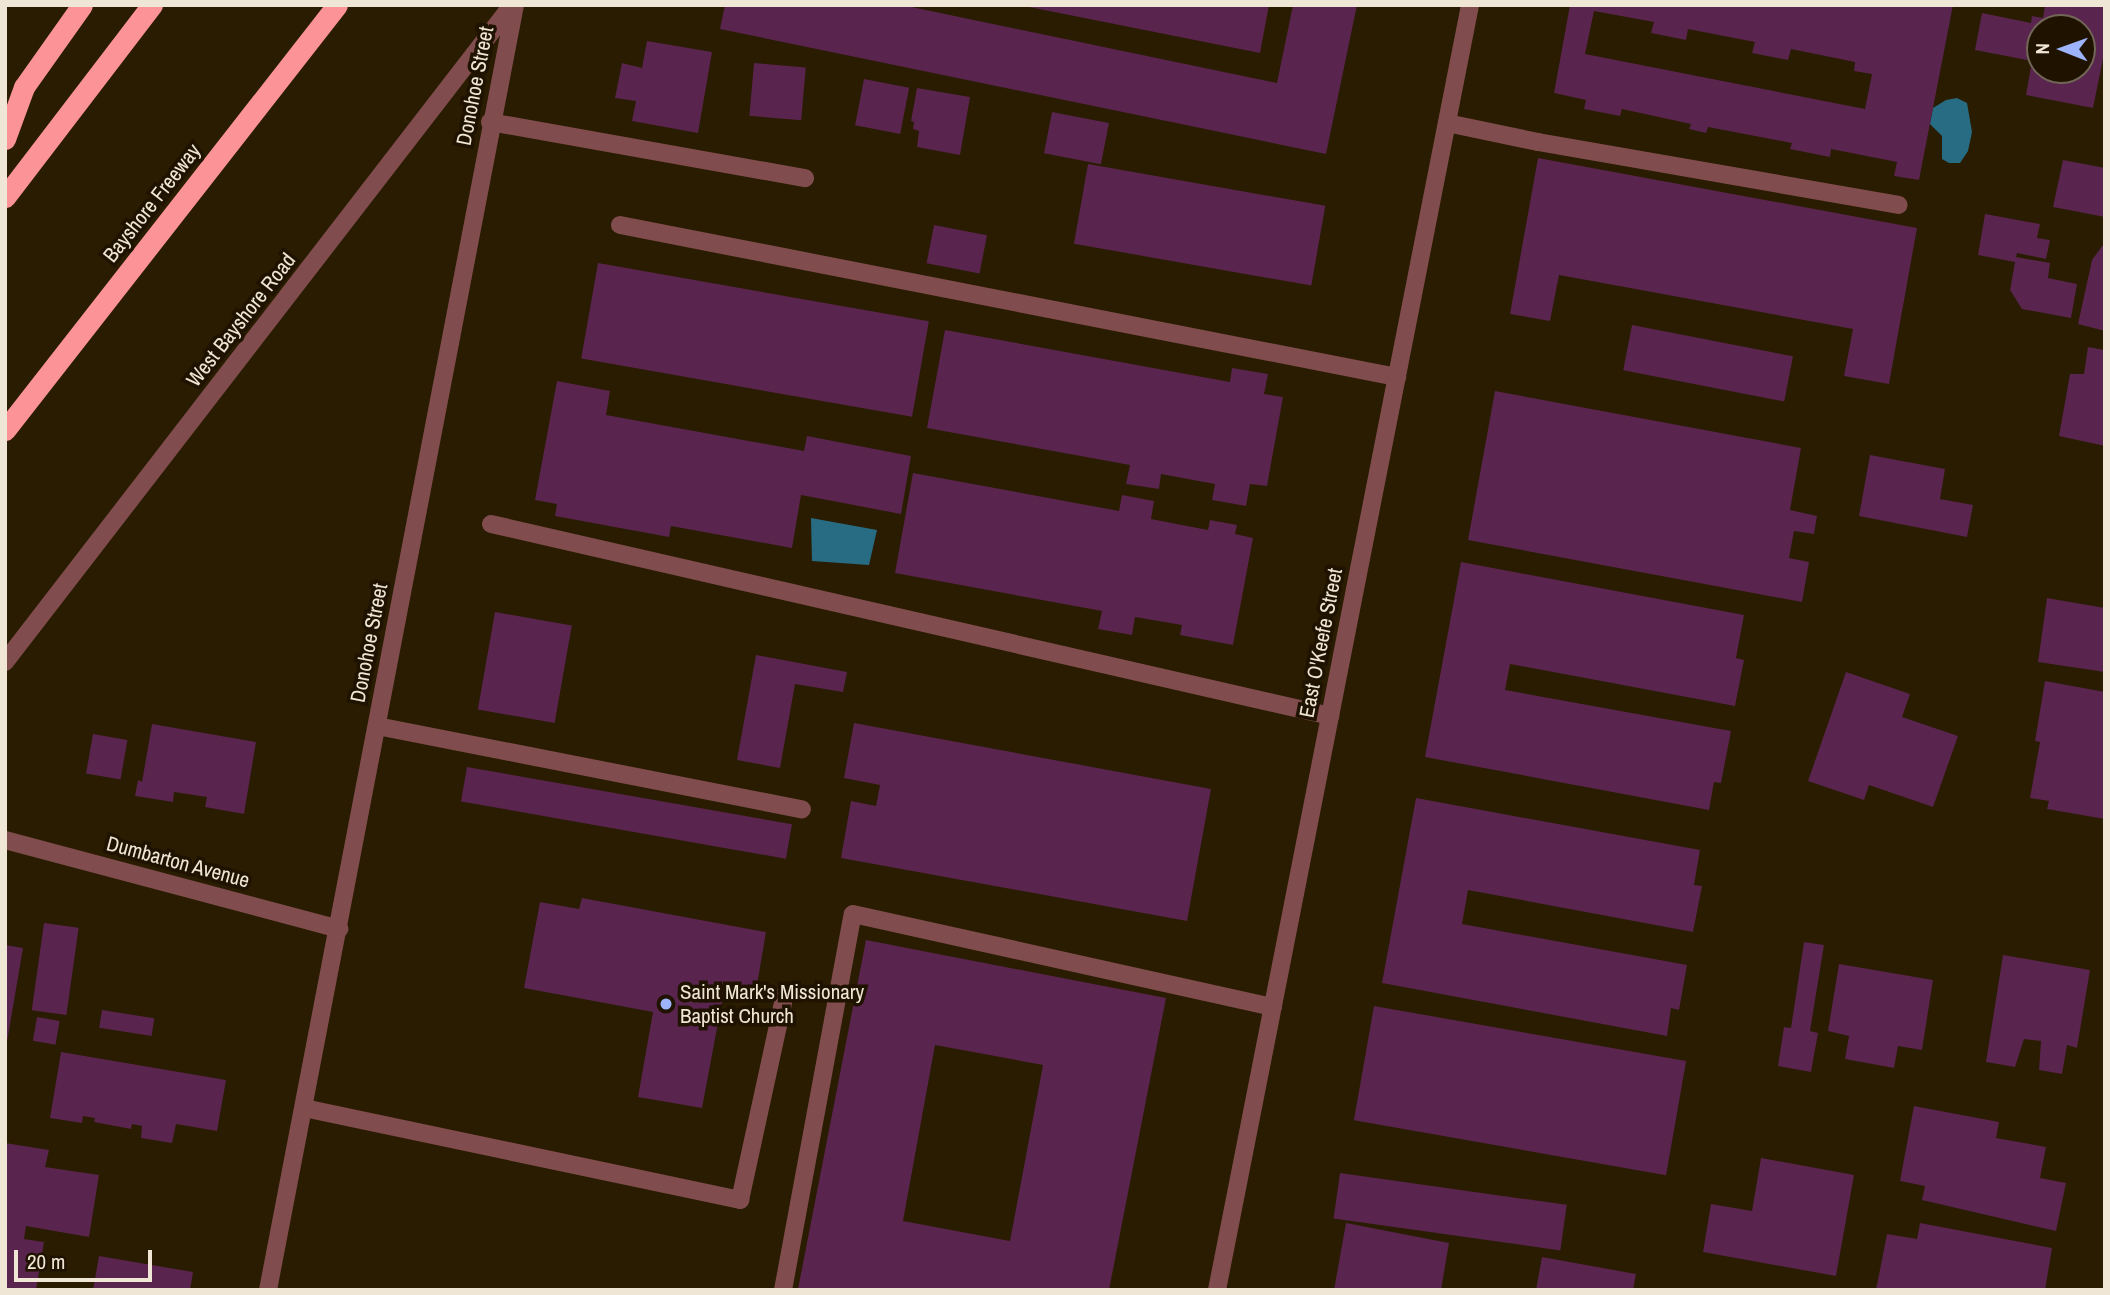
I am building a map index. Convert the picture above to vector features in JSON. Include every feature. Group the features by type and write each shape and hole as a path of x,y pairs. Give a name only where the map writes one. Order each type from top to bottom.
{"highway":[{"path":"5,139 24,87 82,5"},
{"path":"5,197 152,5"},
{"name":"Bayshore Freeway","path":"5,430 337,5"}],"street":[{"name":"Donohoe Street","path":"268,1290 339,929 513,5"},
{"name":"West Bayshore Road","path":"5,662 513,5"},
{"name":"East O'Keefe Street","path":"1217,1290 1470,5"},
{"path":"490,122 805,178"},
{"path":"1447,123 1538,142 1899,205"},
{"path":"620,225 1397,377"},
{"path":"491,524 1330,716"},
{"path":"377,726 802,809"},
{"name":"Dumbarton Avenue","path":"5,840 339,929"},
{"path":"783,1290 853,914 1273,1007"},
{"path":"304,1108 740,1200 785,994"}],"water":[{"path":"1957,98 1967,103 1972,132 1968,151 1960,163 1949,163 1942,159 1942,136 1930,124 1933,108 1946,100"},
{"path":"811,518 877,530 869,565 812,561"}],"building":[{"path":"725,5 902,5 1277,83 1293,5 1357,5 1326,154 720,29"},
{"path":"1019,5 1269,5 1260,53"},
{"path":"1570,5 1953,5 1919,180 1894,176 1897,162 1831,149 1830,157 1790,149 1792,143 1708,127 1706,133 1689,129 1691,124 1622,109 1620,116 1584,109 1586,100 1554,93","holes":["1594,11 1654,22 1651,33 1686,40 1688,29 1755,42 1752,53 1788,60 1791,49 1855,62 1854,71 1872,74 1865,109 1585,54"]},
{"path":"2045,5 2105,5 2105,49 2093,108 2026,95 2028,84 2096,84 2096,14 2044,14"},
{"path":"1982,13 2026,22 2026,60 1975,50"},
{"path":"647,41 712,52 698,133 632,121 636,101 615,98 622,63 642,68"},
{"path":"754,63 806,68 801,120 749,116"},
{"path":"864,79 909,88 900,134 855,125"},
{"path":"917,88 970,97 960,155 917,147 919,131 913,129 914,122 911,121"},
{"path":"1052,112 1109,123 1101,164 1044,153"},
{"path":"1538,158 1917,228 1889,384 1844,376 1853,329 1559,275 1550,321 1510,314"},
{"path":"2063,160 2105,168 2105,217 2053,207"},
{"path":"1088,164 1325,206 1311,286 1074,244"},
{"path":"1985,214 2040,224 2037,238 2050,240 2046,259 2017,253 2016,257 2050,263 2048,278 2077,284 2071,318 2022,309 2010,290 2015,262 1978,255"},
{"path":"934,225 987,235 980,274 927,263"},
{"path":"2105,242 2105,331 2078,324 2092,260"},
{"path":"598,263 929,321 912,417 581,359"},
{"path":"1632,325 1793,356 1784,401 1623,370"},
{"path":"945,330 1230,382 1232,368 1268,374 1264,394 1283,397 1267,486 1250,484 1246,506 1212,500 1215,484 1161,474 1159,489 1126,484 1130,465 927,428"},
{"path":"2088,347 2105,350 2105,446 2059,436 2070,374 2084,374"},
{"path":"557,381 610,391 606,415 804,451 807,436 911,456 901,514 801,495 792,548 671,526 669,537 555,516 557,504 535,500"},
{"path":"1495,391 1801,448 1790,510 1817,516 1814,534 1794,531 1789,558 1809,562 1802,602 1468,540"},
{"path":"1870,455 1945,469 1940,499 1973,505 1967,537 1859,516"},
{"path":"913,473 1119,511 1122,495 1154,501 1151,519 1208,530 1210,520 1237,525 1235,534 1253,538 1233,645 1180,635 1182,625 1135,617 1132,635 1098,629 1102,611 895,573"},
{"path":"1461,562 1744,615 1736,658 1744,660 1735,706 1510,664 1505,690 1731,731 1721,783 1714,782 1709,810 1425,757"},
{"path":"2047,598 2105,608 2105,672 2038,662"},
{"path":"495,612 572,626 555,723 478,709"},
{"path":"756,655 847,672 843,692 795,684 780,768 737,760"},
{"path":"1846,672 1910,694 1902,717 1958,736 1933,807 1869,785 1864,800 1808,781"},
{"path":"2045,681 2105,692 2105,819 2047,809 2049,801 2030,798 2040,742 2035,741"},
{"path":"854,723 1211,789 1187,921 841,858 851,801 876,806 880,785 844,778"},
{"path":"152,724 256,742 244,814 205,807 207,797 174,792 173,802 135,796 138,780 142,782"},
{"path":"93,734 127,740 121,779 86,773"},
{"path":"467,767 792,824 786,859 461,801"},
{"path":"1416,798 1700,850 1694,885 1702,886 1693,932 1468,890 1462,924 1687,965 1679,1010 1671,1008 1667,1036 1382,983"},
{"name":"Saint Mark's Missionary Baptist Church","path":"582,898 766,932 755,997 724,991 702,1108 638,1097 653,1012 524,988 540,902 579,909"},
{"path":"44,923 79,928 66,1015 32,1010"},
{"path":"866,940 1166,998 1109,1290 798,1289","holes":["935,1045 1043,1065 1010,1241 903,1221"]},
{"path":"1804,942 1824,945 1810,1031 1818,1033 1811,1072 1778,1066 1784,1027 1791,1028"},
{"path":"5,945 23,948 7,1042 5,1042"},
{"path":"2003,955 2090,970 2077,1048 2067,1045 2062,1074 2039,1070 2041,1041 2024,1039 2015,1067 1986,1062"},
{"path":"1839,964 1933,980 1922,1050 1898,1046 1894,1068 1845,1059 1849,1036 1828,1031"},
{"path":"1374,1006 1686,1061 1666,1175 1354,1120"},
{"path":"102,1010 154,1018 152,1036 99,1028"},
{"path":"37,1017 60,1021 55,1045 33,1041"},
{"path":"61,1052 226,1080 217,1131 176,1124 172,1143 141,1138 142,1126 132,1124 131,1129 94,1122 95,1118 83,1116 82,1123 50,1118"},
{"path":"1914,1106 1999,1122 1996,1138 2046,1147 2040,1178 2066,1183 2056,1231 1922,1200 1925,1186 1900,1181"},
{"path":"5,1143 49,1150 45,1167 99,1175 89,1237 26,1226 24,1239 44,1242 36,1290 5,1290"},
{"path":"1761,1158 1854,1175 1836,1276 1703,1252 1711,1204 1752,1211"},
{"path":"1340,1173 1567,1205 1560,1250 1334,1219"},
{"path":"1346,1223 1449,1243 1441,1290 1334,1290"},
{"path":"1920,1223 2052,1248 2045,1290 1876,1290 1887,1234 1917,1239"},
{"path":"99,1256 193,1272 190,1290 93,1290"},
{"path":"1542,1257 1636,1274 1633,1290 1536,1290"}],"place":[{"name":"Saint Mark's Missionary Baptist Church","path":"666,1004"}]}
